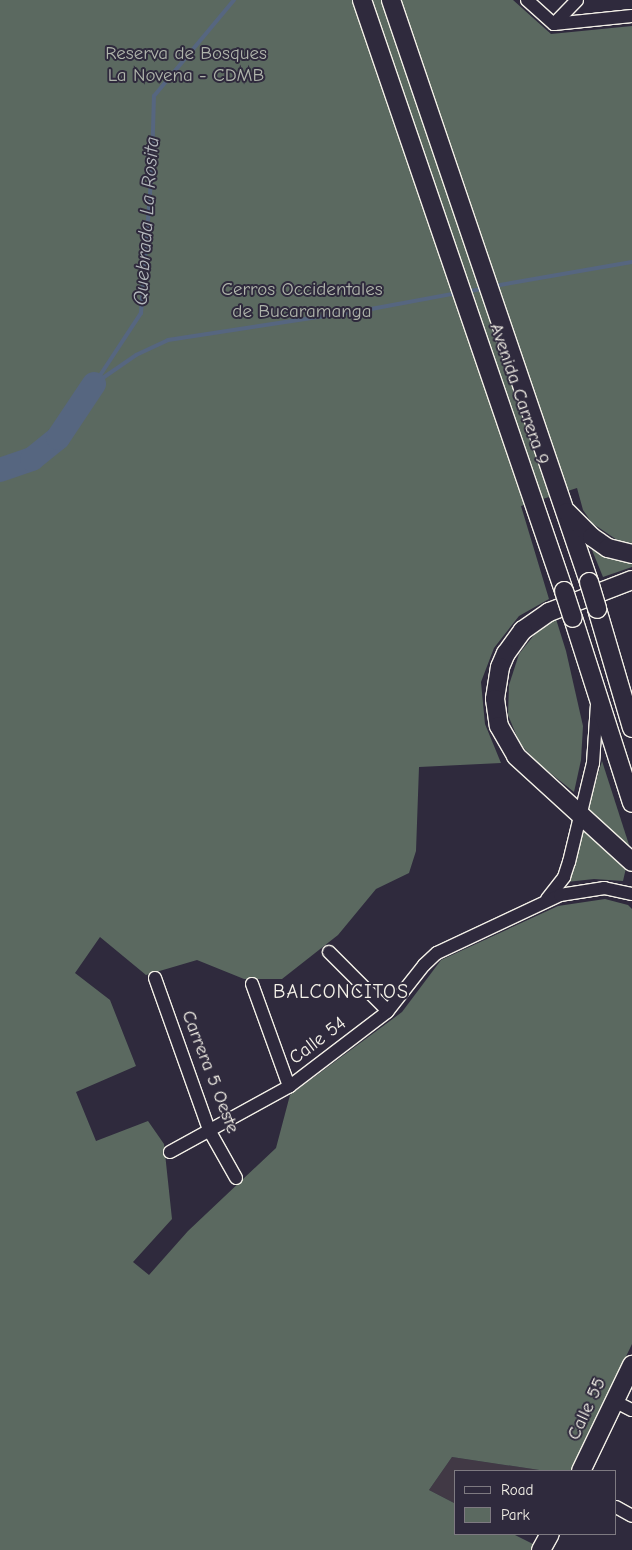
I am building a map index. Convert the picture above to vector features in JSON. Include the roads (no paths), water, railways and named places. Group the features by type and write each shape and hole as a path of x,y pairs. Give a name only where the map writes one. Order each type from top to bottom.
{"main road":[{"name":"Avenida Carrera 9","path":"362,0 564,591 632,803"},
{"name":"Avenida Carrera 9","path":"391,0 589,582 629,705 632,728"},
{"path":"561,503 595,539 608,548 632,554"},
{"path":"632,580 549,612 523,630 506,653 497,681 495,699 499,726 508,746 526,766 632,862"},
{"name":"Calle 55","path":"581,1470 632,1365"},
{"path":"541,1550 549,1535"}],"street":[{"path":"527,0 554,24 632,16"},
{"path":"554,24 577,0"},
{"path":"546,901 567,870 593,763 598,697"},
{"name":"Calle 54","path":"170,1152 289,1086 388,1011 424,965 437,953 546,901 590,888 618,890 632,894"},
{"path":"329,952 388,1011"},
{"name":"Carrera 5 Oeste","path":"155,978 209,1130 236,1178"},
{"path":"252,984 289,1086"},
{"path":"614,1400 632,1410"},
{"path":"617,1508 632,1516"}],"waterway":[{"name":"Quebrada La Rosita","path":"95,383 141,313 152,166 154,96 234,0"},
{"path":"494,286 632,262"},
{"path":"467,292 484,288"},
{"path":"94,384 136,355 168,340 371,309 457,293"},
{"name":"Quebrada La Rosita","path":"0,470 32,459 58,438 94,384"}],"district":[{"name":"BALCONCITOS","path":"341,991"}],"park label":[{"name":"Reserva de Bosques La Novena - CDMB","path":"186,65"},
{"name":"Cerros Occidentales de Bucaramanga","path":"302,301"}]}
